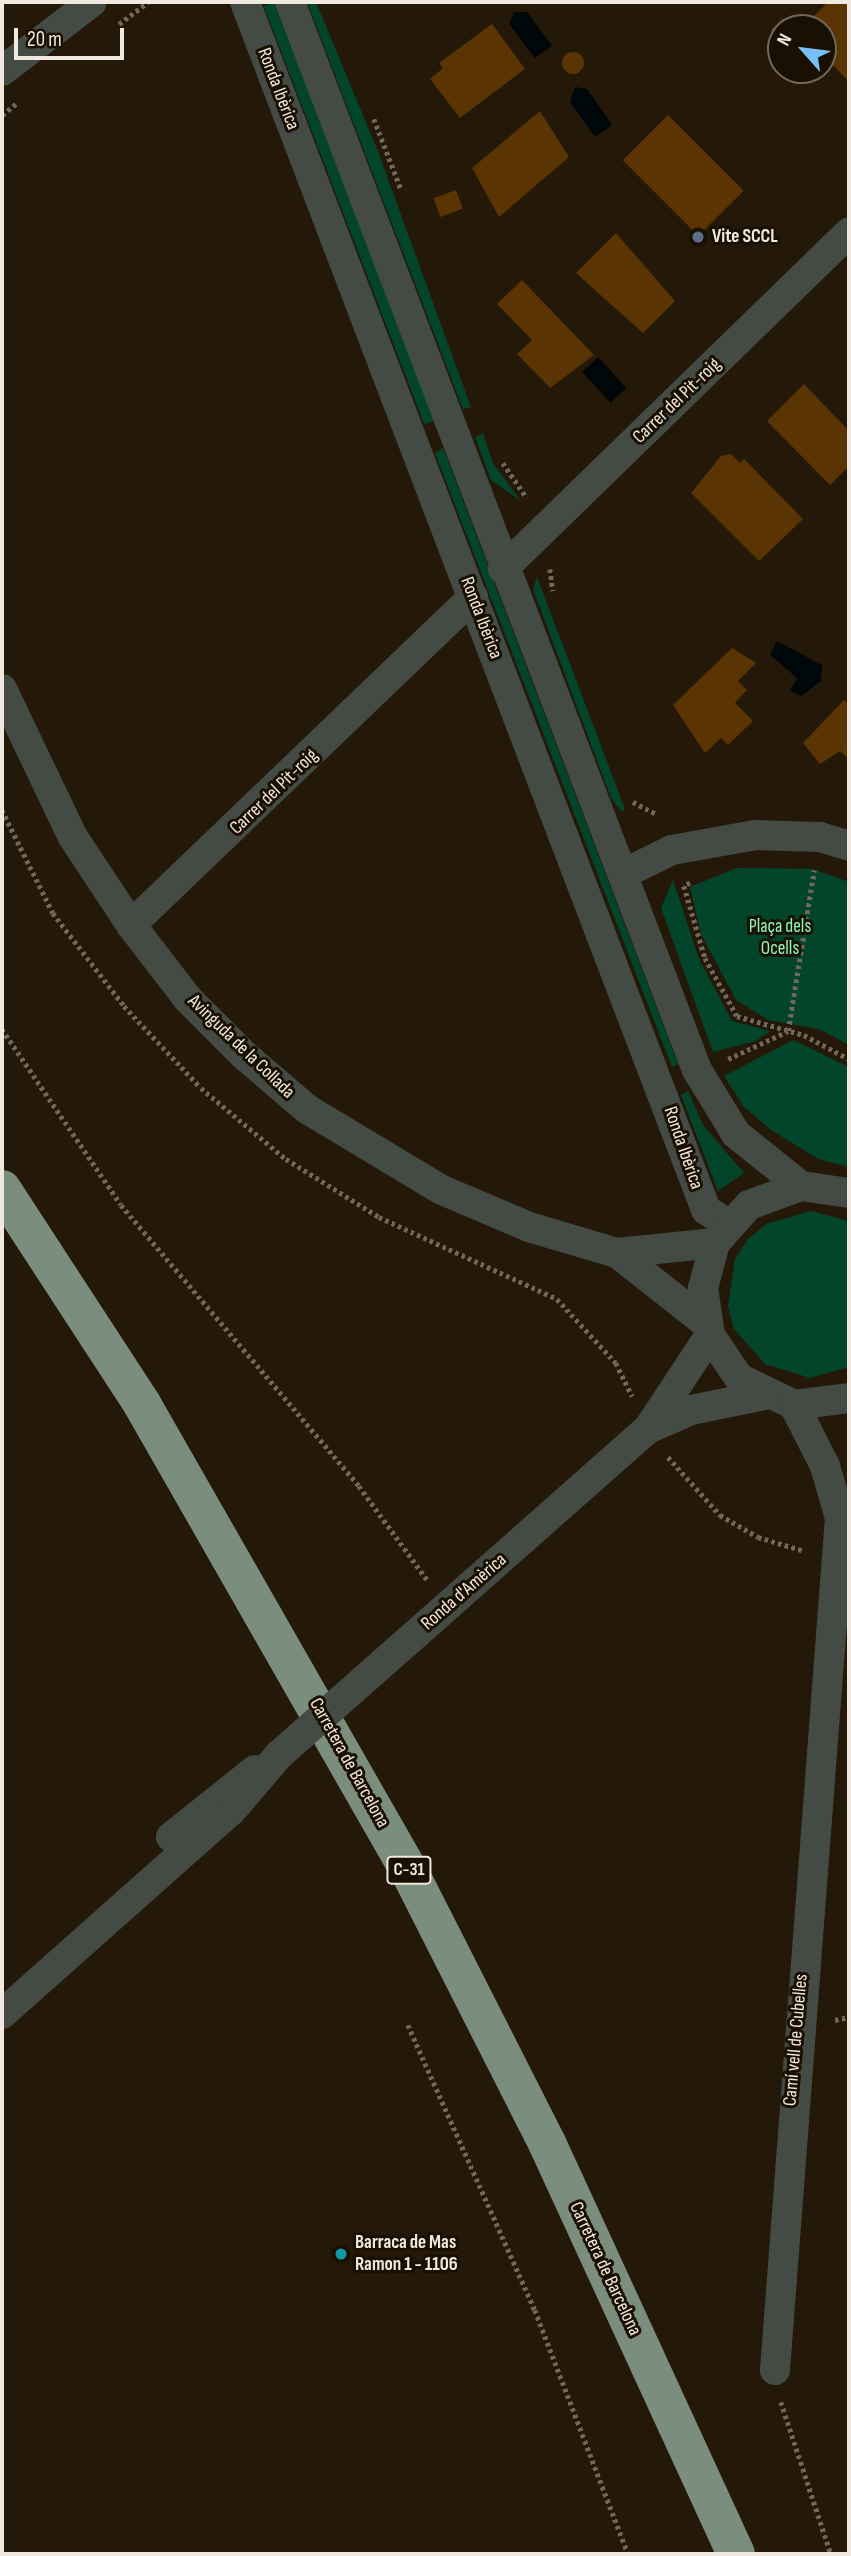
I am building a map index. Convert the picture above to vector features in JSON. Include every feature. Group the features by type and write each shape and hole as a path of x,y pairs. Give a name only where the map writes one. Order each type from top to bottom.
{"highway":[{"name":"Carretera de Barcelona","path":"2,1189 142,1404 410,1871 547,2143 736,2554"}],"street":[{"path":"2,71 92,2"},
{"name":"Ronda Ibèrica","path":"245,2 705,1210 722,1234"},
{"name":"Ronda Ibèrica","path":"290,2 455,427 503,569 697,1070 736,1134 801,1186"},
{"name":"Carrer del Pit-roig","path":"503,569 849,232"},
{"name":"Carrer del Pit-roig","path":"131,925 473,597"},
{"name":"Avinguda de la Collada","path":"2,689 73,837 131,925 188,999 307,1110 442,1190 529,1227 617,1253 708,1329"},
{"path":"623,874 671,850 755,835 820,836 849,846"},
{"path":"849,1193 801,1186 774,1192 722,1234 703,1288 708,1329 739,1378 765,1395 794,1405 849,1398"},
{"name":"Avinguda de la Collada","path":"617,1253 722,1234"},
{"name":"Ronda d'Amèrica","path":"2,2014 231,1811 279,1755 648,1429 708,1329"},
{"name":"Ronda d'Amèrica","path":"648,1429 691,1410 765,1395"},
{"name":"Camí vell de Cubelles","path":"775,2370 796,2026 845,1509 794,1405"},
{"name":"Ronda d'Amèrica","path":"2,1989 230,1784 279,1755"}],"path":[{"path":"697,1070 765,1046 788,1031 820,836"},
{"path":"684,886 705,958 737,1016 788,1031 849,1059"},
{"path":"2,1029 121,1205 359,1486 447,1608"},
{"path":"630,1391 648,1429 686,1484 720,1515 758,1538 838,1561"},
{"path":"408,2025 536,2310 628,2554"},
{"path":"775,2370 789,2441 831,2554"}],"green space":[{"path":"274,2 435,420 424,424 264,6"},
{"path":"307,2 316,2 377,149 471,407 463,409"},
{"path":"483,433 493,463 521,501 491,480 475,437"},
{"path":"443,448 678,1064 672,1067 435,453"},
{"path":"537,577 625,809 622,812 611,798 533,589"},
{"name":"Plaça dels Ocells","path":"737,868 813,869 849,882 849,1045 819,1029 768,1020 736,1000 701,934 690,887"},
{"path":"673,880 699,959 732,1021 770,1031 756,1041 713,1052 661,908"},
{"path":"793,1040 849,1067 849,1167 818,1159 771,1130 744,1107 724,1076"},
{"path":"688,1091 703,1125 744,1173 718,1191 681,1095"},
{"path":"811,1211 849,1221 849,1367 810,1378 765,1364 734,1329 728,1306 735,1259 748,1239 766,1224"}],"shaded area":[{"path":"514,12 527,12 552,46 535,58 509,24"},
{"path":"575,87 587,89 612,125 595,137 570,102"},
{"path":"598,357 627,388 611,403 582,372"},
{"path":"777,641 822,665 821,681 801,696 790,691 797,678 770,655"}],"building":[{"path":"828,2 849,2 849,82 837,70 837,14 816,14"},
{"path":"492,24 525,69 460,118 430,79 443,68 439,63"},
{"path":"573,52 581,55 584,63 581,71 573,74 565,71 562,63 565,55"},
{"path":"540,111 569,157 499,217 472,168"},
{"path":"668,115 744,191 698,236 623,160"},
{"path":"456,190 463,209 440,217 433,198"},
{"path":"616,233 675,301 643,333 576,273"},
{"path":"522,280 594,355 550,388 517,354 532,340 497,304"},
{"path":"804,384 849,431 849,466 830,485 767,421"},
{"path":"731,454 740,463 744,459 803,519 759,561 691,493 721,456"},
{"path":"732,648 756,663 738,681 747,690 735,703 753,721 728,745 721,738 705,753 673,705"},
{"path":"844,700 849,705 849,759 840,751 820,764 803,743"}],"place":[{"name":"Vite SCCL","path":"698,237"},
{"name":"Barraca de Mas Ramon 1 - 1106","path":"341,2254"}]}
